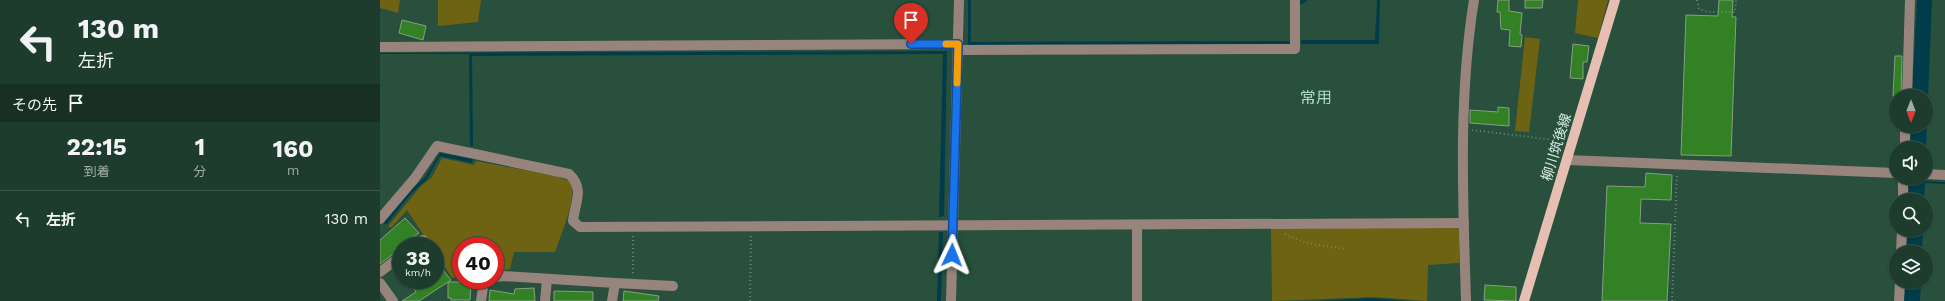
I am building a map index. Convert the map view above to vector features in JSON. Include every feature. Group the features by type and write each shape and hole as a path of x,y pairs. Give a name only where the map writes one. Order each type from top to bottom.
{"main road":[{"name":"柳川筑後線","path":"1524,301 1615,0"}],"street":[{"path":"951,301 959,0"},
{"path":"380,47 958,47 1295,49 1295,0"},
{"path":"1466,301 1462,129 1470,24 1474,0"},
{"path":"1907,89 1910,0"},
{"path":"380,219 415,178 437,146 569,174 577,181 579,191 574,208 574,221 580,227 1464,223"},
{"path":"1567,160 1889,173"},
{"path":"1933,174 1945,175"},
{"path":"1137,225 1137,301"},
{"path":"380,272 392,263"},
{"path":"504,277 673,286"},
{"path":"545,301 547,279"},
{"path":"380,283 388,299"},
{"path":"612,301 615,283"},
{"path":"481,301 483,289"},
{"path":"1899,301 1900,289"}],"path":[{"path":"1697,0 1700,9 1708,12 1735,12 1736,0"},
{"path":"1462,129 1572,142"},
{"path":"1672,301 1677,165"},
{"path":"1268,224 1291,238 1306,243 1345,249"},
{"path":"633,226 634,284"},
{"path":"750,301 752,226"}],"shaded area":[{"path":"380,0 400,0 398,13 380,8"},
{"path":"438,0 481,0 478,22 438,26"},
{"path":"1578,0 1608,0 1598,38 1575,33"},
{"path":"1525,37 1540,39 1529,132 1515,131"},
{"path":"442,158 474,165 476,161 556,176 572,182 572,200 570,209 555,252 514,252 510,269 504,270 504,237 452,237 452,278 444,266 444,237 425,237 407,210 391,228 388,226 420,187 432,177"},
{"path":"1452,226 1459,229 1459,263 1428,265 1427,301 1376,297 1272,301 1271,227"}],"water":[{"path":"968,0 971,0 971,42 1292,41 1292,44 968,45"},
{"path":"1377,0 1380,0 1379,44 1301,44 1301,40 1375,40"},
{"path":"1917,0 1932,0 1928,89 1912,89"},
{"path":"947,51 944,216 939,217 943,54 472,56 473,146 470,146 469,54 380,54 380,53"},
{"path":"1911,133 1927,133 1926,141 1910,141"},
{"path":"440,153 473,159 472,163 440,156 427,179 410,195 386,225 384,223 411,190 425,177"},
{"path":"1933,181 1945,182 1945,184 1933,183"},
{"path":"1909,185 1925,185 1924,193 1908,193"},
{"path":"939,232 943,232 941,301 937,301"},
{"path":"1907,237 1923,237 1922,245 1906,245"},
{"path":"1905,289 1921,289 1920,301 1904,301"},
{"path":"1370,298 1410,301 1314,301"}],"building":[{"path":"1498,0 1509,0 1509,11 1522,13 1520,34 1522,35 1521,47 1509,46 1510,30 1501,29 1500,12 1497,12"},
{"path":"1525,0 1543,0 1542,8 1525,8"},
{"path":"1719,0 1733,0 1732,17 1736,17 1731,156 1681,155 1686,15 1718,16"},
{"path":"402,20 426,26 423,40 399,33"},
{"path":"1573,44 1589,46 1587,62 1583,62 1583,79 1570,78"},
{"path":"1895,56 1902,56 1901,89 1893,89"},
{"path":"1498,107 1509,108 1509,126 1470,123 1470,110 1498,112"},
{"path":"1646,173 1672,175 1671,200 1641,199 1640,223 1671,224 1667,301 1602,301 1607,186 1645,187"},
{"path":"405,218 419,233 413,237 392,237 392,255 380,264 380,240"},
{"path":"444,271 451,280 444,285"},
{"path":"448,282 452,282 452,289 471,289 470,300 451,300 451,298 448,298"},
{"path":"1485,285 1516,287 1516,301 1484,300"},
{"path":"534,288 535,301 489,301 490,290 514,294 515,289"},
{"path":"414,289 437,289 419,301 402,301 416,292"},
{"path":"554,291 593,292 593,301 554,301"},
{"path":"624,291 659,296 658,301 623,301"}],"waterway":[{"path":"1300,3 1305,0"}],"slow traffic":[{"path":"946,44 958,44 957,83"}],"district":[{"name":"常用","path":"1316,97"}],"route":[{"path":"911,44 958,44 952,255"}]}
